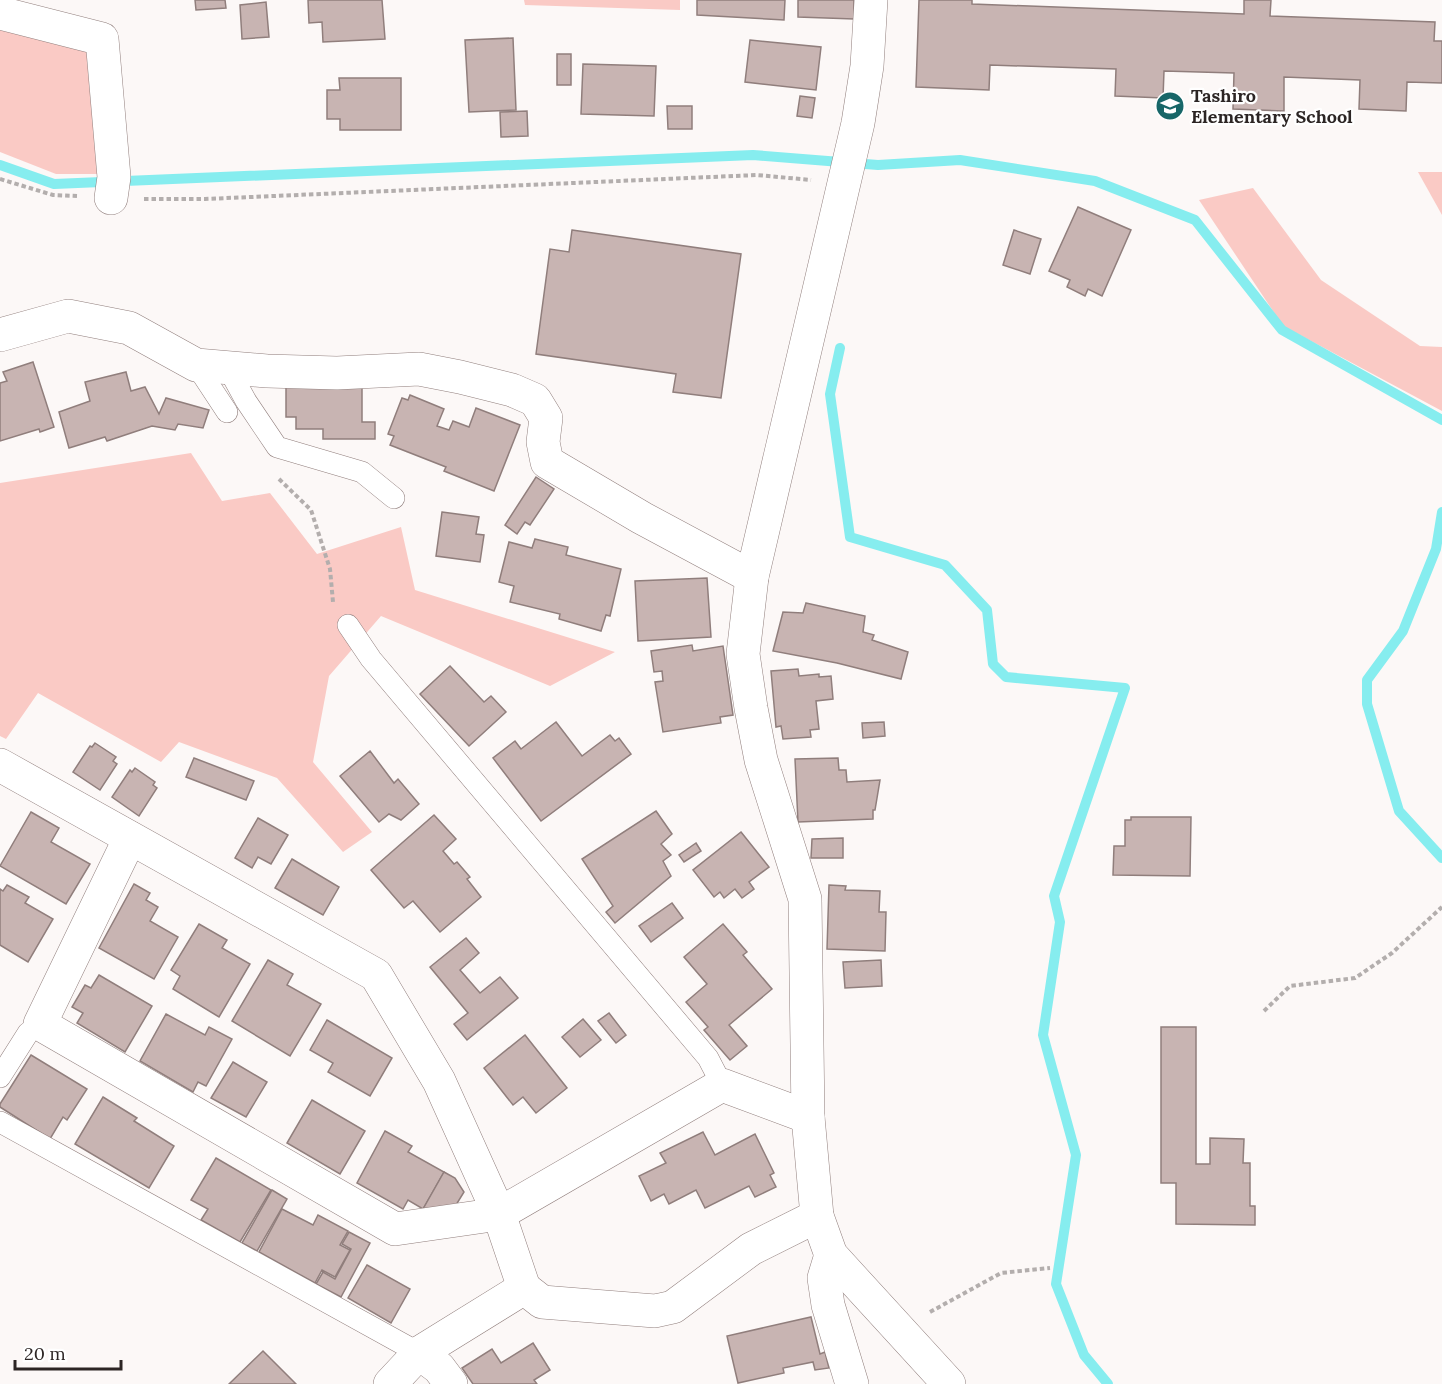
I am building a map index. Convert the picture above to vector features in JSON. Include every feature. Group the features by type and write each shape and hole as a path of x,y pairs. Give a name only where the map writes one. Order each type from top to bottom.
{"street":[{"path":"871,0 867,66 853,149 752,577 743,654 761,760 805,899 808,1117 817,1216 831,1255 949,1384"},
{"path":"0,13 102,39 112,188"},
{"path":"0,335 68,316 129,328 196,365 337,373 419,369 512,390 535,400 546,418 543,442 547,462 642,518 752,577"},
{"path":"0,765 376,975 439,1081 499,1214 524,1288 543,1302 655,1311 673,1307 751,1249 817,1216"},
{"path":"130,838 40,1024 395,1229 499,1214 722,1085 808,1117"},
{"path":"831,1255 824,1278 828,1305 852,1384"},
{"path":"390,1384 419,1353 524,1288"},
{"path":"419,1353 439,1368 451,1384"}],"lane":[{"path":"196,365 227,412"},
{"path":"234,368 234,379 246,401 278,447 362,472 394,498"},
{"path":"348,625 371,659 708,1058 722,1085"},
{"path":"0,1077 27,1033 40,1024"},
{"path":"0,1122 419,1353"}],"path":[{"path":"0,179 53,195 112,188 205,199 757,175 845,184"},
{"path":"275,473 311,510 330,569 333,603 348,625"},
{"path":"1264,1011 1290,986 1355,978 1392,953 1442,907"},
{"path":"898,1330 1001,1272 1050,1268"}],"shaded area":[{"path":"524,0 680,0 680,10 525,5"},
{"path":"0,23 87,44 101,174 56,174 0,152"},
{"path":"1418,172 1442,172 1442,215"},
{"path":"1253,188 1321,280 1420,346 1442,347 1442,411 1283,326 1199,200"},
{"path":"191,453 222,501 270,493 317,554 401,527 415,590 615,652 550,686 381,616 329,676 313,762 372,832 343,852 277,778 179,742 161,762 38,693 6,739 0,736 0,483"}],"building":[{"path":"195,0 225,0 226,8 196,10"},
{"path":"308,0 382,0 385,39 323,42 322,22 309,23"},
{"path":"697,0 785,0 784,20 697,15"},
{"path":"798,0 854,0 854,19 798,17"},
{"path":"919,0 972,0 972,4 1244,14 1244,0 1271,0 1270,16 1435,22 1434,41 1442,41 1442,83 1407,82 1406,111 1359,109 1360,80 1284,77 1284,111 1233,109 1234,73 1164,71 1163,98 1115,96 1116,69 990,65 989,90 916,87"},
{"path":"266,2 269,37 242,39 240,5"},
{"path":"513,38 516,110 469,112 465,40"},
{"path":"750,40 821,47 816,90 745,82"},
{"path":"557,54 571,54 571,85 557,85"},
{"path":"583,64 656,66 654,116 581,114"},
{"path":"339,78 401,78 401,130 340,130 340,119 327,119 327,90 340,90"},
{"path":"800,96 815,98 812,118 797,116"},
{"path":"667,106 692,106 692,129 668,129"},
{"path":"527,111 528,136 501,137 500,112"},
{"path":"1078,207 1131,230 1102,296 1088,289 1085,296 1067,287 1070,280 1049,271"},
{"path":"572,230 741,254 721,398 673,392 676,374 536,354 550,249 569,252"},
{"path":"1014,230 1041,239 1030,274 1003,265"},
{"path":"33,362 54,427 40,432 39,429 0,441 0,383 7,381 3,372"},
{"path":"126,372 131,391 145,387 159,414 166,398 209,410 203,428 178,424 175,430 152,426 107,441 105,437 69,448 59,412 90,401 85,382"},
{"path":"286,387 362,387 362,422 375,422 375,439 323,439 323,429 296,429 296,417 286,417"},
{"path":"410,395 444,409 437,426 449,430 453,421 469,427 476,408 520,425 494,491 444,471 446,467 390,445 394,436 388,434 402,398 408,400"},
{"path":"536,477 554,489 530,525 525,522 517,534 505,525"},
{"path":"442,512 479,517 476,534 484,535 480,562 436,556"},
{"path":"535,539 568,547 566,555 621,569 610,616 606,615 601,631 559,619 560,614 510,602 514,586 499,582 509,542 532,548"},
{"path":"707,578 711,637 638,641 635,581"},
{"path":"806,603 865,616 863,632 874,635 872,640 908,652 901,679 837,663 773,651 783,612 803,613"},
{"path":"692,645 693,651 723,646 733,715 720,717 721,723 663,732 655,682 663,681 662,671 654,672 651,651"},
{"path":"450,666 484,702 491,696 506,712 469,746 420,694"},
{"path":"798,669 799,676 819,674 819,677 831,676 833,699 816,701 819,729 810,730 811,737 783,739 781,726 776,727 771,671"},
{"path":"556,722 582,756 610,735 615,741 619,738 631,754 541,821 493,758 515,741 521,749"},
{"path":"884,722 885,736 863,738 862,723"},
{"path":"95,743 116,757 113,761 117,764 100,790 73,772 90,746 92,747"},
{"path":"370,751 394,783 398,779 419,804 401,820 389,814 379,822 340,776"},
{"path":"194,758 254,781 246,800 186,777"},
{"path":"838,758 839,770 846,770 847,782 880,780 873,819 798,822 795,759"},
{"path":"135,768 155,782 153,785 157,788 139,816 112,797 130,770 132,772"},
{"path":"656,811 672,834 661,844 671,855 663,861 671,876 615,923 606,912 613,906 582,859"},
{"path":"31,812 59,828 51,842 90,864 66,904 0,866"},
{"path":"434,815 456,839 443,851 470,877 467,879 481,897 440,932 413,901 404,908 371,870"},
{"path":"1131,817 1191,817 1190,876 1113,875 1114,846 1125,846 1125,820 1131,820"},
{"path":"258,818 288,835 271,864 258,857 252,868 235,858"},
{"path":"741,832 769,867 749,882 754,889 742,898 735,889 724,898 720,892 714,897 693,870"},
{"path":"843,838 843,858 811,858 812,839"},
{"path":"696,843 701,851 684,862 679,855"},
{"path":"292,859 339,887 323,915 275,888"},
{"path":"134,884 150,893 146,900 158,907 150,921 178,937 154,979 99,948"},
{"path":"7,885 29,897 25,903 53,919 28,962 0,945 0,889 3,891"},
{"path":"829,885 846,886 845,890 880,891 879,912 886,912 885,951 827,949"},
{"path":"672,903 683,918 651,942 639,926"},
{"path":"199,924 227,940 222,948 250,964 219,1017 173,989 180,976 171,970"},
{"path":"723,924 747,952 743,955 772,989 729,1025 747,1046 730,1060 704,1030 708,1027 686,1002 707,984 684,957"},
{"path":"466,938 479,953 460,970 480,993 500,977 518,998 467,1040 454,1024 468,1013 430,967"},
{"path":"268,960 293,974 287,985 321,1004 290,1056 232,1021"},
{"path":"881,960 882,986 845,988 843,962"},
{"path":"99,975 152,1006 125,1052 77,1023 83,1013 72,1007 85,985 91,988"},
{"path":"609,1013 626,1035 616,1043 598,1021"},
{"path":"166,1014 205,1035 209,1027 232,1039 206,1086 198,1082 193,1092 140,1061"},
{"path":"583,1019 601,1040 580,1057 562,1037"},
{"path":"327,1020 392,1058 370,1096 328,1072 333,1063 310,1050"},
{"path":"1161,1027 1196,1027 1196,1164 1210,1164 1210,1138 1244,1139 1243,1163 1250,1163 1250,1206 1255,1206 1255,1225 1176,1224 1176,1183 1161,1183"},
{"path":"525,1035 567,1088 536,1113 523,1097 513,1105 484,1068"},
{"path":"31,1055 87,1089 67,1120 63,1117 50,1139 0,1107"},
{"path":"233,1062 267,1082 246,1117 211,1098"},
{"path":"103,1097 137,1118 134,1121 174,1146 149,1188 75,1144"},
{"path":"312,1100 365,1131 340,1174 287,1143"},
{"path":"385,1131 412,1146 408,1152 444,1172 423,1209 408,1200 403,1209 357,1183"},
{"path":"703,1132 715,1155 755,1134 774,1173 770,1175 776,1187 755,1197 749,1186 705,1208 696,1190 669,1204 664,1194 651,1201 639,1176 666,1163 660,1153"},
{"path":"216,1158 271,1190 240,1242 201,1220 208,1209 191,1200"},
{"path":"444,1172 455,1178 464,1192 456,1205 423,1209"},
{"path":"272,1190 287,1199 257,1251 242,1243"},
{"path":"282,1209 313,1225 318,1215 348,1231 340,1245 350,1250 335,1277 322,1270 315,1283 259,1252"},
{"path":"349,1232 370,1243 341,1297 316,1284 323,1272 335,1279 351,1249 342,1244"},
{"path":"367,1265 410,1289 391,1323 348,1298"},
{"path":"811,1317 820,1354 825,1352 829,1368 815,1370 813,1362 783,1368 784,1373 738,1383 727,1336"},
{"path":"533,1343 550,1370 534,1380 537,1384 473,1384 462,1368 492,1349 501,1363"},
{"path":"263,1351 296,1384 229,1384"}],"waterway":[{"path":"0,165 54,184 753,155 878,165 960,160 1095,181 1195,220 1282,330 1442,420"},
{"path":"840,348 830,394 850,537 945,565 987,610 993,664 1006,677 1125,688 1054,896 1060,922 1043,1035 1076,1155 1056,1284 1084,1355 1108,1384"},
{"path":"1442,512 1436,549 1403,631 1367,680 1367,704 1399,811 1442,858"}],"place":[{"name":"Tashiro Elementary School","path":"1170,106"}]}
